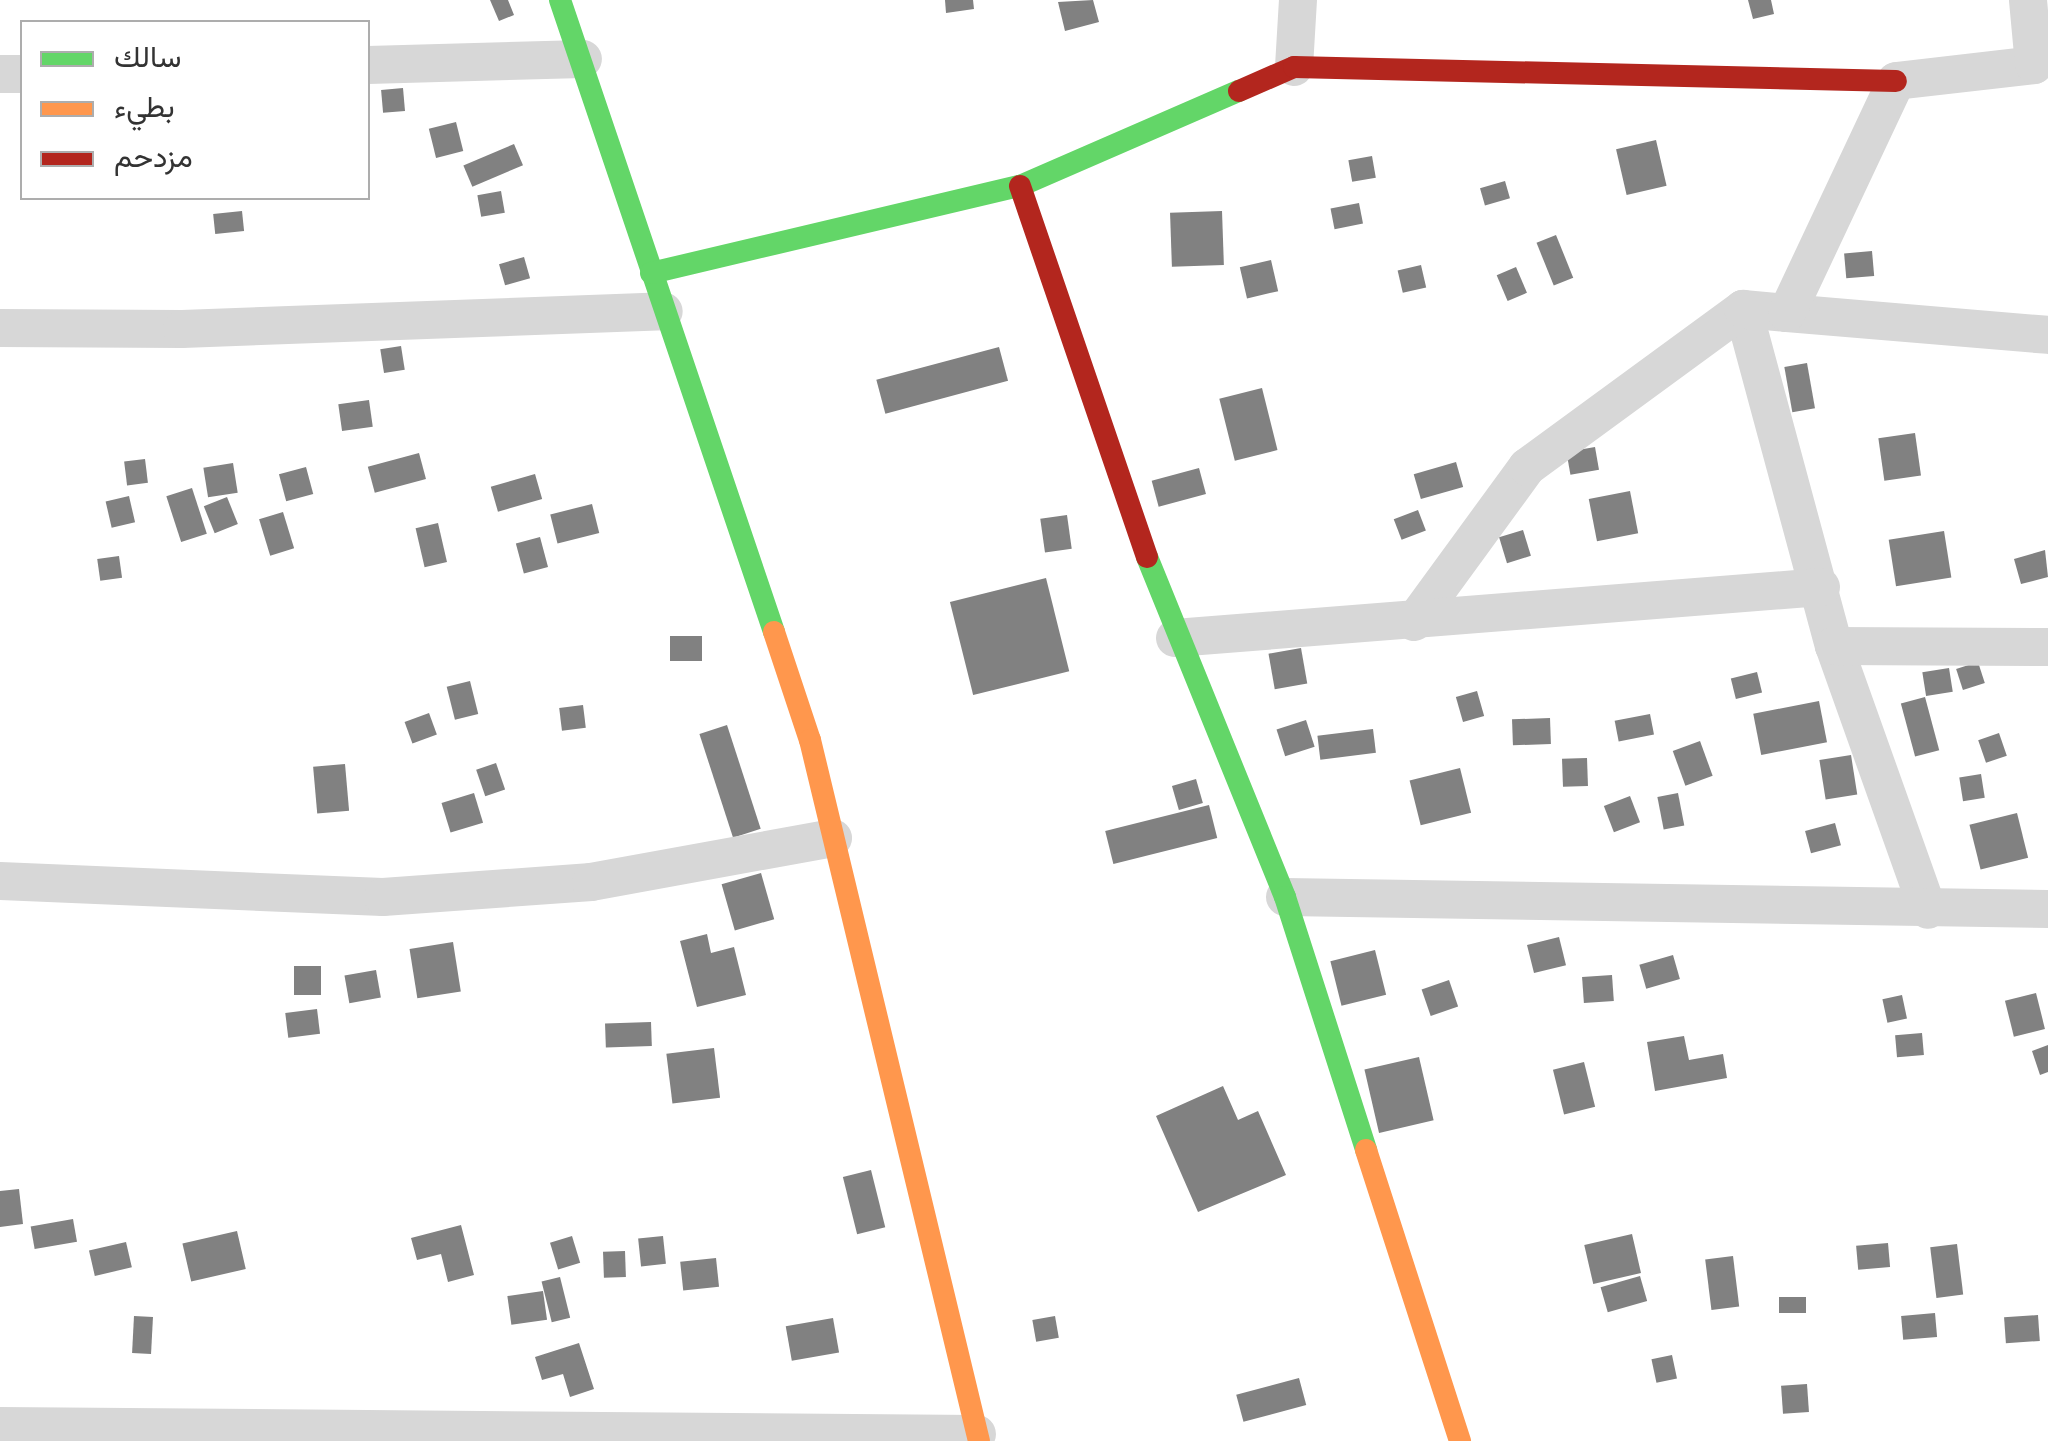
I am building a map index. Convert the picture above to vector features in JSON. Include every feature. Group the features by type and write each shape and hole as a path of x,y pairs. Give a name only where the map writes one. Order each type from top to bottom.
{"street":[{"path":"0,1426 978,1438 810,740 560,0"},
{"path":"1294,66 1298,0"},
{"path":"651,272 1020,186 1294,66 1896,80 2034,65 2028,0"},
{"path":"370,65 583,59"},
{"path":"1788,313 1896,80"},
{"path":"1020,186 1175,638 1285,897 1460,1441"},
{"path":"1742,309 1834,646 1928,910"},
{"path":"1414,622 1527,467 1742,309 2048,335"},
{"path":"0,328 182,330 664,311"},
{"path":"1175,638 1821,587"},
{"path":"1834,646 2048,647"},
{"path":"0,882 384,897 590,882 833,838"},
{"path":"1285,897 2048,909"}],"building":[{"path":"490,0 508,0 514,15 499,21"},
{"path":"945,0 973,0 974,9 946,13"},
{"path":"1093,0 1099,22 1065,31 1058,2"},
{"path":"1748,0 1771,0 1774,14 1753,19"},
{"path":"403,88 405,111 383,113 381,90"},
{"path":"456,122 463,151 436,158 429,129"},
{"path":"1656,140 1667,186 1627,195 1616,149"},
{"path":"514,144 523,165 472,187 463,165"},
{"path":"1372,156 1376,178 1352,182 1348,160"},
{"path":"1505,181 1510,198 1485,205 1480,188"},
{"path":"501,191 505,213 481,217 477,195"},
{"path":"1359,203 1363,224 1335,229 1331,209"},
{"path":"242,211 244,231 215,234 213,214"},
{"path":"1222,211 1224,265 1172,267 1170,213"},
{"path":"1556,235 1573,278 1554,286 1537,243"},
{"path":"1872,251 1874,276 1846,278 1844,253"},
{"path":"524,257 530,278 505,285 499,264"},
{"path":"1271,260 1278,291 1247,298 1240,267"},
{"path":"1421,265 1426,287 1403,293 1398,270"},
{"path":"1516,267 1527,293 1508,301 1497,275"},
{"path":"401,346 405,370 384,373 380,349"},
{"path":"999,347 1008,381 885,414 876,380"},
{"path":"1807,363 1815,408 1792,412 1784,367"},
{"path":"1262,388 1277,450 1235,461 1219,399"},
{"path":"369,400 373,427 342,431 338,404"},
{"path":"1915,433 1921,476 1884,481 1878,438"},
{"path":"1595,447 1599,470 1570,475 1566,452"},
{"path":"419,453 426,479 375,493 368,467"},
{"path":"145,459 148,483 127,485 124,462"},
{"path":"1456,462 1463,487 1421,499 1414,474"},
{"path":"233,463 238,493 208,497 203,468"},
{"path":"306,467 313,494 286,501 279,474"},
{"path":"1199,468 1206,494 1159,507 1152,481"},
{"path":"535,474 542,499 498,512 491,487"},
{"path":"192,488 207,534 181,542 166,496"},
{"path":"1630,491 1638,533 1597,541 1589,499"},
{"path":"129,496 135,522 112,528 106,501"},
{"path":"227,497 238,524 215,533 204,506"},
{"path":"592,504 599,533 558,544 550,514"},
{"path":"1418,510 1426,531 1402,540 1394,519"},
{"path":"283,512 294,548 270,556 259,519"},
{"path":"1067,515 1072,549 1045,552 1040,519"},
{"path":"438,523 447,562 425,567 416,528"},
{"path":"1523,530 1531,556 1507,563 1499,537"},
{"path":"1944,531 1951,577 1896,586 1889,540"},
{"path":"540,537 548,567 524,573 516,543"},
{"path":"2045,550 2048,577 2021,584 2014,559"},
{"path":"119,556 122,578 100,581 97,559"},
{"path":"1046,578 1069,671 973,695 950,602"},
{"path":"670,636 702,636 702,661 670,661"},
{"path":"1301,648 1307,683 1275,689 1269,654"},
{"path":"1978,662 1985,683 1963,690 1956,669"},
{"path":"1949,668 1953,692 1926,696 1922,672"},
{"path":"1757,672 1762,692 1736,699 1731,679"},
{"path":"470,681 478,714 455,720 447,687"},
{"path":"1477,691 1484,716 1463,722 1456,697"},
{"path":"1925,697 1939,750 1915,757 1901,703"},
{"path":"1819,701 1827,742 1761,755 1753,714"},
{"path":"583,705 586,728 562,731 559,708"},
{"path":"429,713 437,735 412,744 405,722"},
{"path":"1650,714 1654,735 1619,741 1615,721"},
{"path":"1550,718 1551,744 1513,745 1512,719"},
{"path":"1306,720 1315,747 1285,756 1277,730"},
{"path":"727,725 761,829 733,838 699,734"},
{"path":"1373,729 1376,753 1320,760 1317,736"},
{"path":"1999,733 2007,756 1986,763 1978,740"},
{"path":"1700,741 1713,776 1685,786 1673,751"},
{"path":"1851,755 1857,795 1826,800 1819,760"},
{"path":"1587,758 1588,786 1563,787 1562,759"},
{"path":"496,763 505,789 485,796 476,770"},
{"path":"345,764 349,811 317,814 313,767"},
{"path":"1460,768 1471,813 1421,825 1410,781"},
{"path":"1981,774 1985,798 1963,801 1959,777"},
{"path":"1196,779 1203,803 1179,810 1172,786"},
{"path":"474,793 483,823 451,833 441,803"},
{"path":"1678,793 1684,825 1664,829 1657,797"},
{"path":"1630,796 1640,822 1614,832 1604,806"},
{"path":"1209,805 1217,838 1113,864 1105,831"},
{"path":"2017,813 2028,858 1981,869 1969,825"},
{"path":"1835,823 1841,845 1811,853 1805,831"},
{"path":"761,873 774,919 735,930 722,884"},
{"path":"707,934 711,953 734,947 746,995 697,1007 680,941"},
{"path":"1559,937 1566,965 1534,973 1527,945"},
{"path":"453,942 461,991 417,998 410,949"},
{"path":"1375,950 1386,995 1341,1006 1330,961"},
{"path":"1673,955 1680,979 1646,989 1639,965"},
{"path":"294,966 321,966 321,995 294,995"},
{"path":"376,970 381,998 349,1003 344,976"},
{"path":"1612,975 1614,1001 1584,1003 1582,977"},
{"path":"1449,980 1458,1006 1431,1016 1422,989"},
{"path":"2036,993 2045,1029 2014,1037 2005,1001"},
{"path":"1902,995 1907,1018 1887,1023 1882,999"},
{"path":"317,1009 320,1034 288,1038 285,1013"},
{"path":"651,1022 652,1046 606,1048 605,1024"},
{"path":"1922,1033 1924,1055 1897,1057 1895,1035"},
{"path":"1684,1036 1689,1060 1723,1054 1727,1078 1655,1091 1647,1042"},
{"path":"2048,1045 2048,1072 2040,1075 2032,1051"},
{"path":"714,1048 720,1098 672,1103 666,1054"},
{"path":"1419,1057 1434,1120 1379,1133 1364,1070"},
{"path":"1584,1062 1595,1107 1564,1114 1553,1070"},
{"path":"1223,1086 1238,1120 1258,1111 1286,1175 1198,1212 1156,1116"},
{"path":"871,1170 885,1227 857,1234 843,1177"},
{"path":"19,1189 23,1224 0,1227 0,1191"},
{"path":"73,1219 77,1242 35,1249 31,1226"},
{"path":"461,1225 474,1275 448,1282 441,1254 417,1260 411,1238"},
{"path":"237,1231 246,1269 191,1282 182,1244"},
{"path":"1632,1234 1641,1273 1593,1284 1584,1245"},
{"path":"572,1236 580,1263 558,1270 550,1243"},
{"path":"663,1236 666,1264 641,1266 638,1239"},
{"path":"126,1242 132,1267 95,1276 89,1251"},
{"path":"1888,1243 1890,1267 1858,1270 1856,1246"},
{"path":"1957,1244 1963,1295 1936,1298 1930,1247"},
{"path":"625,1251 626,1277 604,1278 603,1252"},
{"path":"1733,1256 1739,1307 1711,1310 1705,1259"},
{"path":"716,1258 719,1287 683,1291 680,1262"},
{"path":"1640,1276 1647,1301 1608,1312 1601,1287"},
{"path":"560,1277 570,1318 552,1322 542,1282"},
{"path":"543,1291 547,1320 511,1325 507,1296"},
{"path":"1779,1297 1806,1297 1806,1313 1779,1313"},
{"path":"1935,1313 1937,1337 1903,1340 1901,1316"},
{"path":"2038,1315 2040,1341 2006,1343 2004,1317"},
{"path":"134,1316 153,1317 151,1354 132,1353"},
{"path":"1055,1316 1059,1338 1036,1342 1032,1320"},
{"path":"833,1318 839,1352 792,1361 786,1326"},
{"path":"579,1343 594,1389 570,1397 563,1374 542,1380 535,1357"},
{"path":"1672,1355 1677,1378 1656,1383 1651,1359"},
{"path":"1299,1378 1306,1405 1243,1422 1236,1395"},
{"path":"1807,1384 1809,1412 1783,1414 1781,1386"}],"traffic: fast":[{"path":"560,0 774,632"},
{"path":"651,273 1020,186 1239,91"},
{"path":"1147,557 1285,897 1366,1150"}],"traffic: slow":[{"path":"774,632 810,740 979,1441"},
{"path":"1366,1150 1460,1441"}],"traffic: jam":[{"path":"1239,91 1294,67 1896,81"},
{"path":"1020,186 1147,557"}]}
